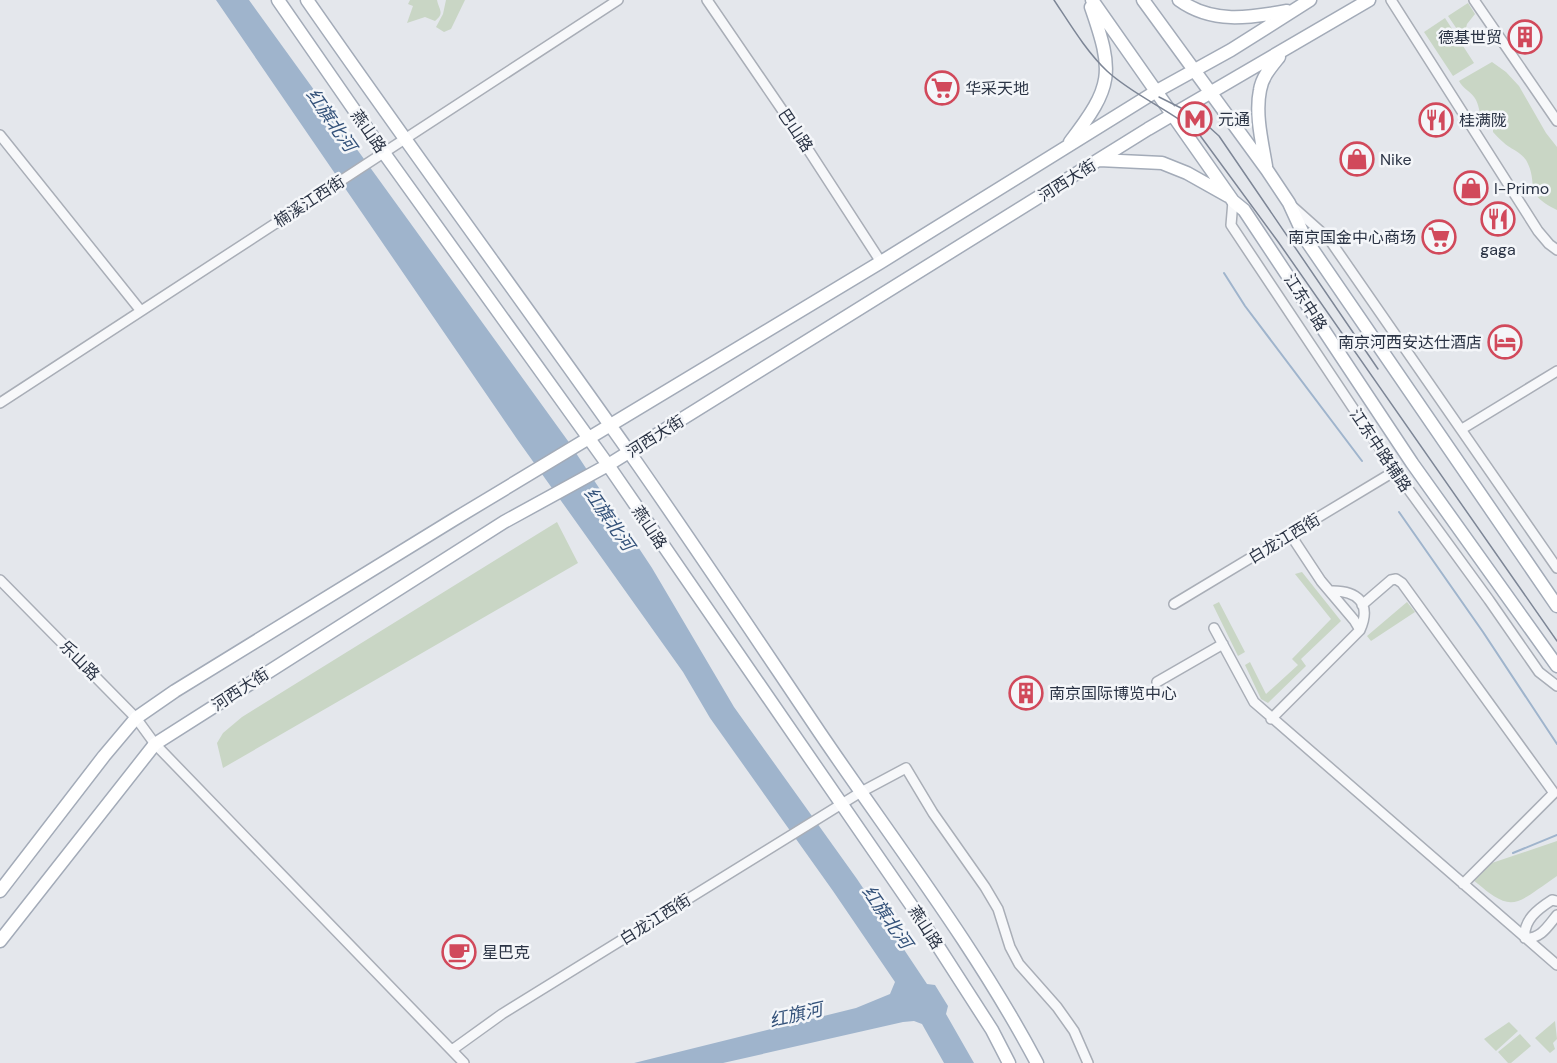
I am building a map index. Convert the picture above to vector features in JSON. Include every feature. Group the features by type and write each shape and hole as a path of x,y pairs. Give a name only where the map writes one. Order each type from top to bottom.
{"main road":[{"name":"燕山路","path":"278,0 384,153 608,465 918,915 992,1030 1009,1063"},
{"name":"燕山路","path":"307,0 404,140 629,452 945,911 1013,1018 1037,1063"},
{"name":"江东中路","path":"1091,0 1232,199 1244,210 1412,463 1557,666"},
{"path":"1065,148 1086,121 1099,100 1106,82 1106,60 1091,0"},
{"name":"江东中路","path":"1143,0 1267,170 1289,203 1306,240 1557,606"},
{"path":"1179,0 1201,12 1244,19 1294,10"},
{"name":"河西大街","path":"0,891 136,718 175,691 881,262 1155,92 1194,71 1310,0"},
{"name":"河西大街","path":"0,941 154,744 504,522 608,465 1172,114 1370,0"},
{"path":"1267,170 1260,133 1260,88 1267,73 1284,51"},
{"path":"1100,160 1161,163 1187,173 1232,199"}],"street":[{"name":"楠溪江西街","path":"0,403 618,0"},
{"name":"巴山路","path":"706,0 787,117 881,262"},
{"path":"1391,0 1538,231 1557,250"},
{"path":"1474,0 1557,121"},
{"path":"0,135 141,311"},
{"name":"江东中路辅路","path":"1232,199 1231,225 1395,471 1539,672 1557,686"},
{"name":"江东中路","path":"1289,203 1329,239 1557,568"},
{"path":"1462,429 1557,371"},
{"name":"白龙江西街","path":"1174,604 1395,471"},
{"path":"1290,534 1329,591 1360,630"},
{"path":"1362,605 1391,580 1396,579 1402,583 1554,793 1463,884"},
{"name":"乐山路","path":"0,580 136,718 154,744 464,1063"},
{"path":"1271,718 1360,630 1366,617 1357,598 1348,593 1329,591"},
{"path":"1214,628 1254,702 1557,965"},
{"path":"1157,682 1223,644"},
{"name":"白龙江西街","path":"452,1050 502,1014 861,792 906,768 933,813 994,902 1006,930 1010,947 1019,964 1063,1015 1074,1031 1088,1063"},
{"path":"1525,938 1524,929 1527,921 1544,905 1552,900 1557,901"},
{"path":"1525,938 1533,939 1541,934 1557,915"}],"green space":[{"path":"410,0 437,0 440,16 435,21 425,17 407,23 413,6 408,4"},
{"path":"446,0 465,0 451,29 444,32 436,27 443,14"},
{"path":"1468,3 1475,14 1461,35 1448,16"},
{"path":"1445,18 1474,63 1453,76 1424,32"},
{"path":"1492,62 1506,72 1519,86 1546,133 1557,147 1557,210 1546,204 1535,193 1526,160 1493,132 1493,123 1485,124 1476,100 1459,81"},
{"path":"557,522 578,563 223,768 217,743 223,733 242,717"},
{"path":"1302,572 1341,621 1301,659 1306,666 1268,703 1261,699 1245,665 1250,662 1266,694 1298,665 1292,659 1331,619 1295,574"},
{"path":"1219,602 1245,652 1238,656 1213,605"},
{"path":"1407,602 1415,612 1371,641 1367,636"},
{"path":"1557,841 1557,876 1521,900 1513,902 1496,897 1470,877 1480,867"},
{"path":"1555,1021 1557,1039 1553,1043 1555,1049 1550,1053 1535,1038"},
{"path":"1509,1022 1518,1031 1496,1051 1484,1039"},
{"path":"1520,1034 1531,1046 1508,1063 1498,1052"}],"water":[{"name":"红旗北河","path":"216,0 249,0 568,441 652,568 734,707 857,879 927,984 935,985 948,1006 946,1014 974,1063 944,1063 922,1024 914,1021 723,1063 634,1063 856,1008 890,994 895,982 710,718 683,672 517,439"}],"waterway":[{"path":"1224,273 1245,306 1362,461"},
{"path":"1399,512 1483,632 1557,744"},
{"path":"1513,853 1557,835"}],"tram line":[{"path":"1054,0 1085,46 1107,71 1199,134 1279,243 1557,641"},
{"path":"1159,97 1197,116 1219,136 1378,369"}],"place":[{"name":"德基世贸","path":"1525,37"},
{"name":"华采天地","path":"942,88"},
{"name":"元通","path":"1195,119"},
{"name":"桂满陇","path":"1436,120"},
{"name":"Nike","path":"1357,159"},
{"name":"I-Primo","path":"1471,188"},
{"name":"gaga","path":"1498,219"},
{"name":"南京国金中心商场","path":"1439,237"},
{"name":"南京河西安达仕酒店","path":"1505,342"},
{"name":"南京国际博览中心","path":"1026,693"},
{"name":"星巴克","path":"459,952"}],"water label":[{"name":"红旗河","path":"796,1015"}]}
